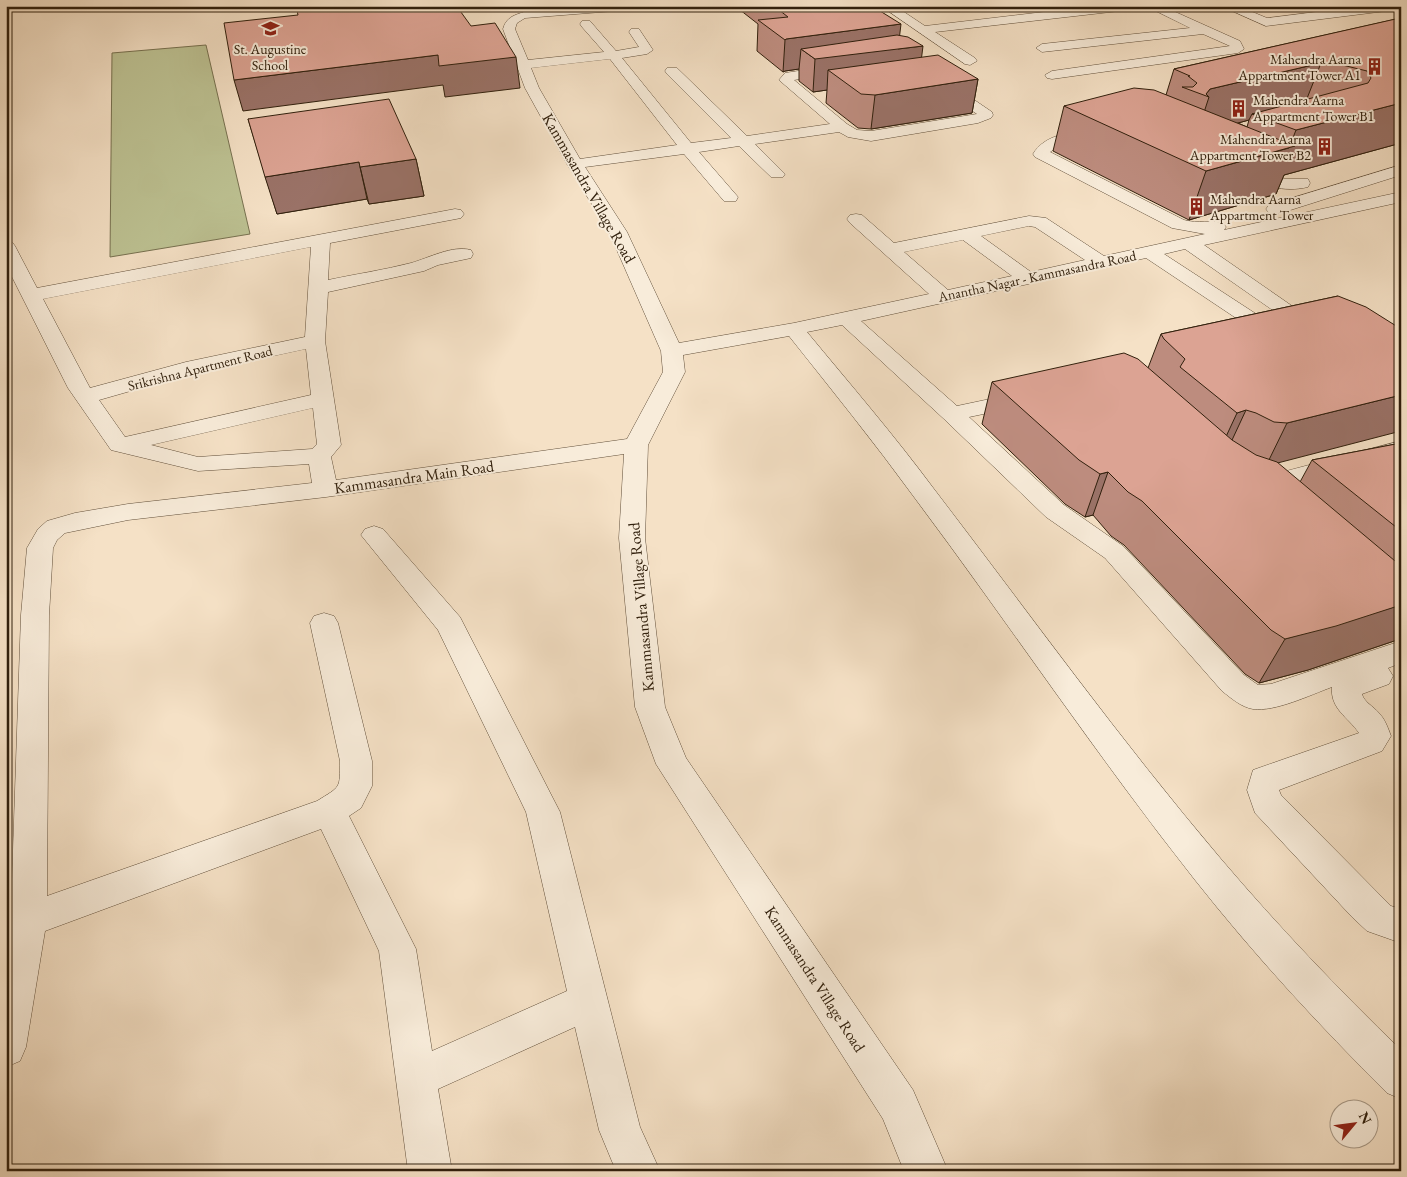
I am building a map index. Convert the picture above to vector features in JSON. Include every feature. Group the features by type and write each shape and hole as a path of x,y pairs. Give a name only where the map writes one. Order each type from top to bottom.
{"street":[{"path":"6,7 17,6"},
{"name":"Kammasandra Village Road","path":"541,6 538,12 523,15 512,21 509,29 522,65 532,88 575,164 618,232 653,304 672,351 674,372 636,445 632,538 650,707 672,764 898,1105 926,1171"},
{"path":"523,15 627,6"},
{"path":"887,6 970,61"},
{"path":"923,30 1128,6"},
{"path":"1052,75 1238,49 1235,44 1152,6"},
{"path":"1227,6 1266,22 1394,6"},
{"path":"1350,12 1377,22"},
{"path":"998,21 1013,30"},
{"path":"586,24 614,55 687,148 730,197"},
{"path":"1042,48 1203,30"},
{"path":"522,65 647,50 635,32"},
{"path":"1027,39 1079,71"},
{"path":"856,67 790,76 786,80 853,134 871,136 978,119 986,115 985,112 931,80"},
{"path":"672,71 777,174"},
{"path":"810,99 829,96"},
{"path":"575,164 842,127"},
{"path":"1103,130 1050,144 1041,154 1178,224 1194,229 1208,230 1323,192 1401,170"},
{"path":"1236,162 1276,184 1302,184 1334,197 1333,200 1297,211 1305,218"},
{"name":"Anantha Nagar - Kammasandra Road","path":"672,351 794,329 1401,197"},
{"path":"32,295 455,214"},
{"path":"856,220 943,296"},
{"path":"890,249 1019,222 1040,222 1100,262"},
{"path":"967,234 1027,278"},
{"path":"6,246 85,398 119,445 198,464 319,456 329,445 314,341 321,240"},
{"path":"1188,243 1301,322 1318,330 1332,332"},
{"path":"1149,252 1263,327 1267,335 1240,342"},
{"path":"318,288 417,267 432,261 464,254"},
{"path":"846,318 1056,510 1071,522 1098,537 1114,552 1233,683 1253,698 1271,696 1401,652"},
{"path":"794,329 900,461 1125,764 1223,889 1299,975 1401,1079"},
{"name":"Srikrishna Apartment Road","path":"85,398 186,368 314,341"},
{"path":"952,414 1047,394"},
{"path":"119,445 322,399"},
{"name":"Kammasandra Main Road","path":"319,456 326,489 636,445"},
{"path":"1401,448 1286,479 1247,474 1239,478 1269,501 1401,471"},
{"path":"6,1047 17,924 40,548 47,535 56,527 75,521 128,512 326,489"},
{"path":"374,535 450,624 543,812 620,1130 638,1171"},
{"path":"17,924 329,811 349,798 356,786 356,761 324,623"},
{"path":"1401,668 1347,686 1345,694 1348,703 1375,728 1376,736 1371,742 1265,780 1263,790 1267,802 1365,905 1380,919 1401,926"},
{"path":"329,811 396,949 430,1171"},
{"path":"416,1076 428,1073 589,1001"}],"green space":[{"path":"206,45 250,234 110,257 112,53"}],"building":[{"path":"296,6 437,6 439,10 458,8 471,26 495,23 516,57 439,66 438,55 234,80 224,23 298,15"},
{"path":"774,6 872,6 901,24 785,40 758,20 788,17"},
{"path":"1401,18 1401,103 1296,130 1252,114 1368,83 1371,78 1367,71 1334,63 1321,63 1210,89 1206,94 1209,97 1182,87 1193,87 1197,83 1188,76 1190,76 1174,69"},
{"path":"897,35 908,37 923,46 815,59 801,49"},
{"path":"938,55 978,79 875,95 861,94 828,70"},
{"path":"1134,88 1154,90 1295,146 1206,171 1064,106"},
{"path":"389,99 416,159 360,167 359,162 265,177 248,119"},
{"path":"1338,296 1366,307 1401,329 1401,395 1287,423 1274,422 1246,410 1237,413 1180,367 1185,359 1161,334"},
{"path":"1124,353 1138,359 1232,440 1256,455 1277,462 1401,566 1401,605 1336,626 1285,639 1271,630 1142,501 1128,492 1108,472 1100,474 1079,460 992,382"},
{"path":"1401,443 1401,531 1312,460"}],"place":[{"name":"St. Augustine School","path":"270,29"},
{"name":"Mahendra Aarna Appartment Tower A1","path":"1375,67"},
{"name":"Mahendra Aarna Appartment Tower B1","path":"1239,108"},
{"name":"Mahendra Aarna Appartment Tower B2","path":"1325,147"},
{"name":"Mahendra Aarna Appartment Tower","path":"1196,207"}]}
